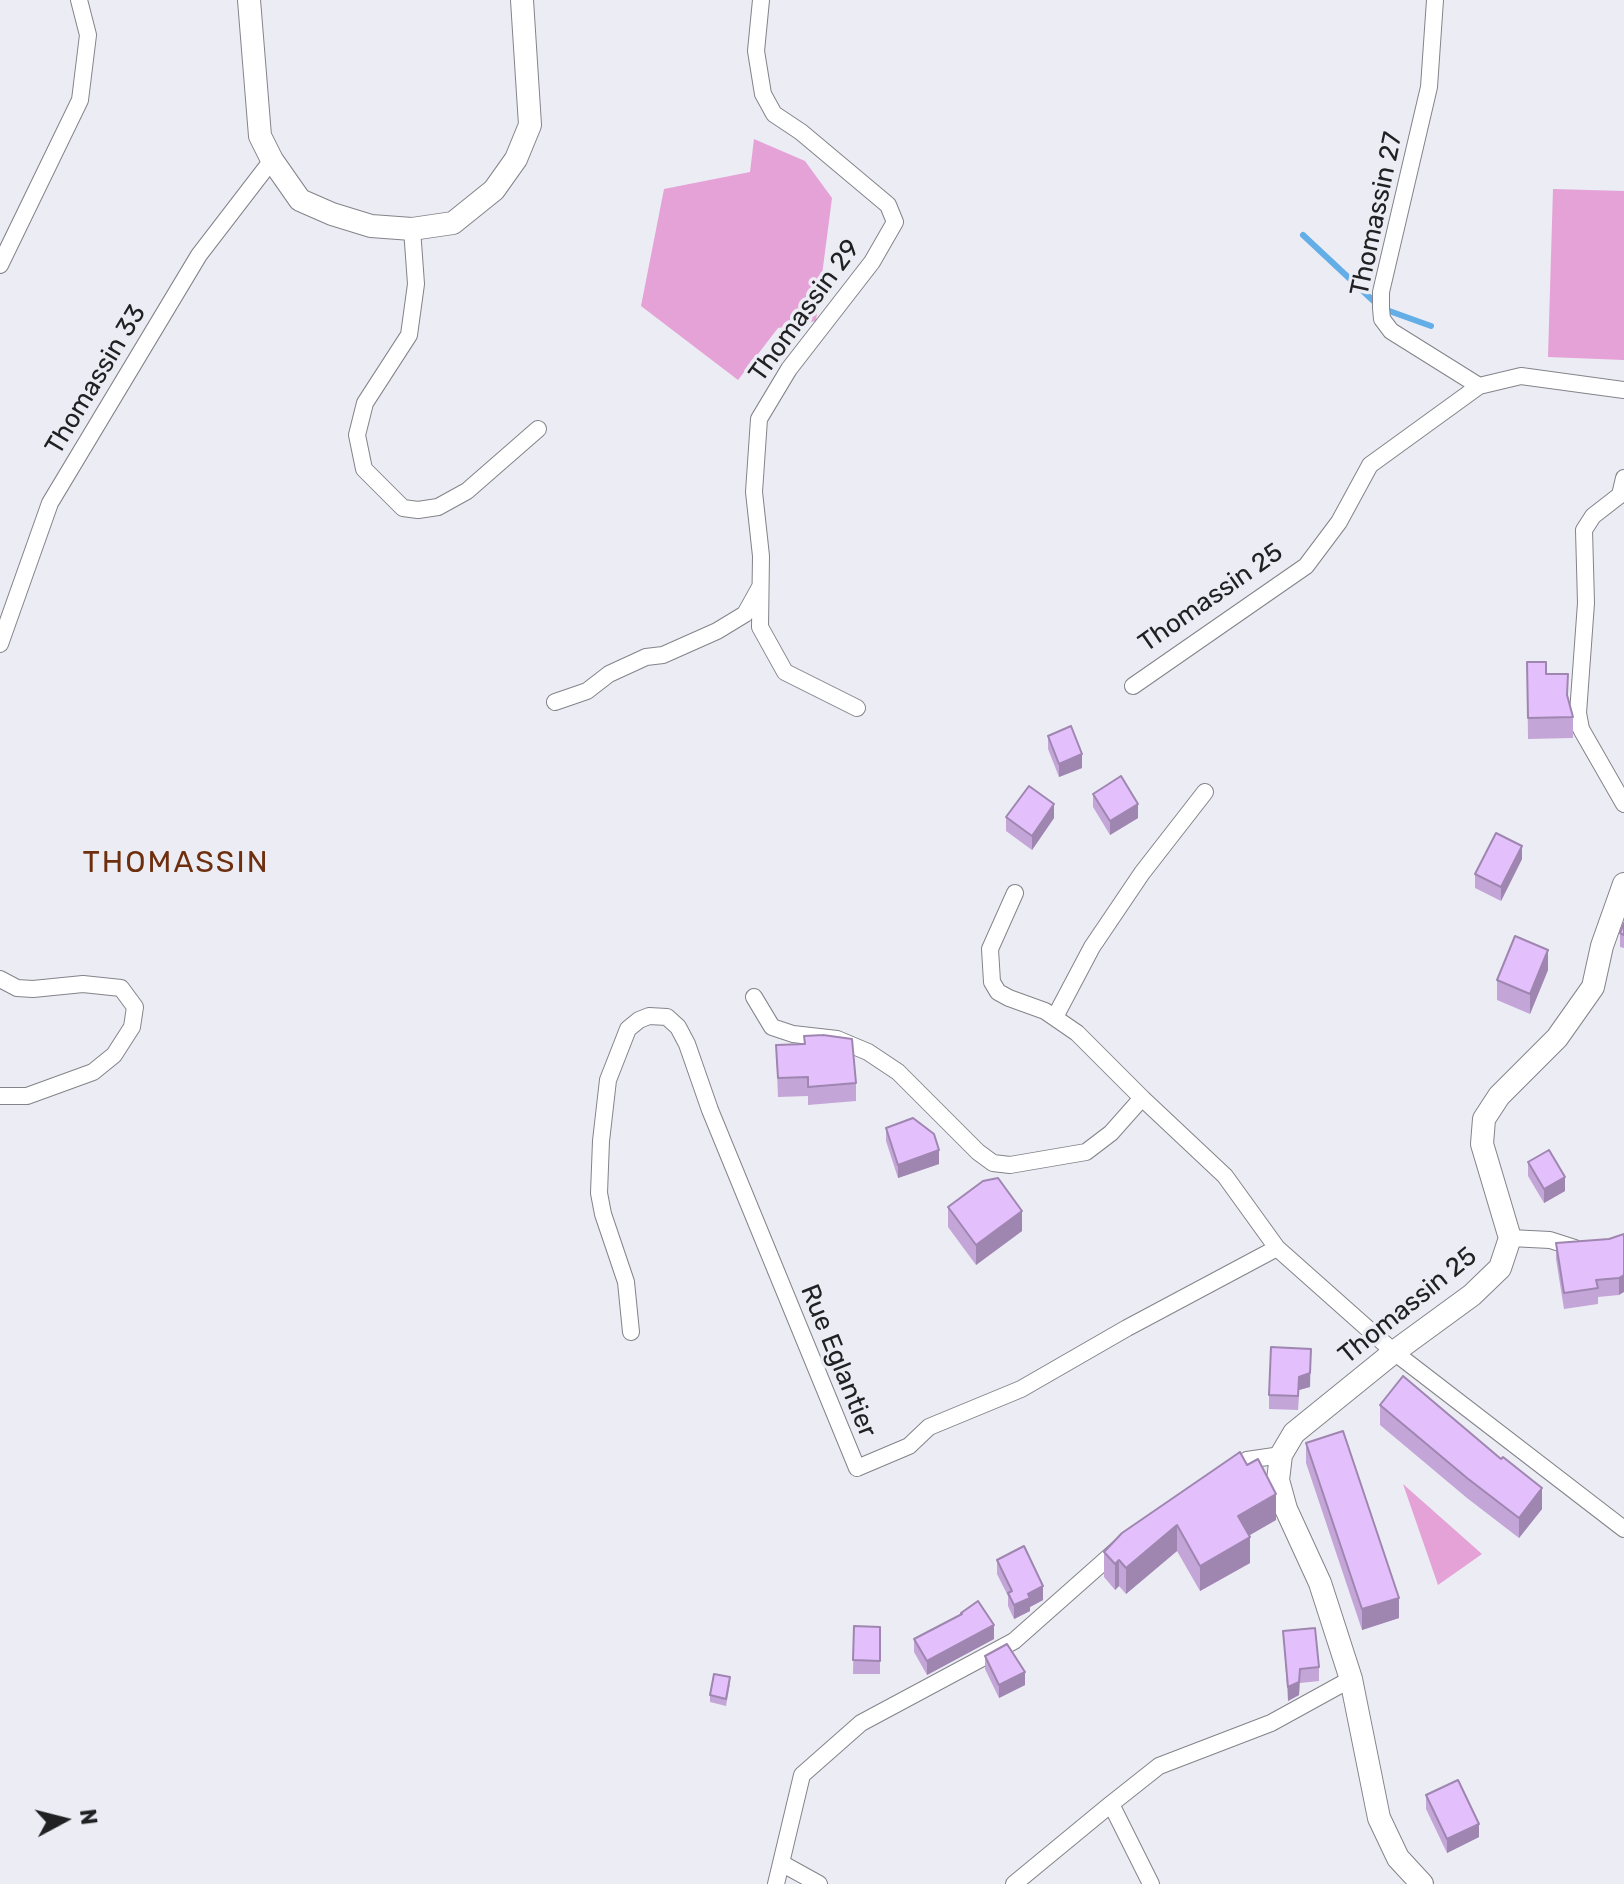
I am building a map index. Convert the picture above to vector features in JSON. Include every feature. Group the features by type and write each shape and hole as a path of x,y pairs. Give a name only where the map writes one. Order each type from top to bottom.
{"street":[{"path":"0,265 80,100 88,35 79,0"},
{"path":"249,0 260,136 272,160 300,200 371,226 412,229 453,223 494,190 516,159 530,125 522,0"},
{"name":"Thomassin 29","path":"761,0 756,51 763,94 774,114 801,132 888,205 895,222 872,262 789,369 759,419 754,492 761,556 760,627 785,672 857,708"},
{"name":"Thomassin 27","path":"1435,0 1429,87 1381,292 1382,319 1391,331 1479,386"},
{"name":"Thomassin 33","path":"0,644 50,503 199,255 272,160"},
{"path":"412,229 416,284 409,335 365,403 357,435 364,469 403,508 418,510 438,507 467,491 538,429"},
{"name":"Thomassin 25","path":"1133,686 1306,566 1339,522 1370,465 1479,386 1521,376 1624,390"},
{"path":"1624,478 1620,495 1593,516 1584,530 1586,603 1578,713 1581,729 1624,804"},
{"path":"555,702 587,691 609,674 646,657 663,655 717,631 745,614 761,585"},
{"path":"1055,1017 1092,947 1133,885 1205,792"},
{"name":"Thomassin 25","path":"1281,1455 1294,1433 1394,1352 1472,1295 1500,1268 1510,1238 1482,1144 1484,1119 1499,1096 1557,1038 1593,987 1602,946 1624,884"},
{"path":"1015,893 990,949 992,982 998,992 1055,1017 1077,1033 1225,1176 1277,1248 1394,1352 1624,1529"},
{"path":"0,979 17,988 83,984 121,988 135,1007 132,1027 114,1055 93,1072 27,1096 0,1096"},
{"path":"754,997 772,1027 793,1034 837,1039 868,1052 898,1072 978,1152 993,1163 1010,1165 1086,1152 1111,1133 1142,1098"},
{"name":"Rue Eglantier","path":"631,1332 626,1282 599,1193 601,1141 608,1080 628,1029 649,1016 667,1017 678,1027 687,1044 710,1110 857,1468 909,1446 929,1427 1021,1389 1277,1248"},
{"path":"1510,1238 1550,1240 1571,1248 1587,1248"},
{"path":"1207,1487 1247,1460 1281,1455 1278,1480 1286,1509 1320,1583 1351,1679 1379,1818 1398,1858 1422,1884"},
{"path":"776,1884 802,1775 861,1723 1014,1641 1128,1541"},
{"path":"1014,1884 1159,1766 1271,1723 1351,1679"},
{"path":"1111,1804 1151,1884"},
{"path":"781,1863 819,1884"}],"shaded area":[{"path":"754,139 805,161 832,198 816,321 778,328 738,380 641,306 664,189 750,172"},
{"path":"1553,189 1624,191 1624,360 1548,357"},
{"path":"1403,1484 1482,1554 1438,1585"}],"building":[{"path":"1527,662 1546,662 1546,674 1568,674 1567,695 1573,717 1528,718"},
{"path":"1071,726 1082,754 1059,764 1048,736"},
{"path":"1121,776 1138,804 1110,821 1093,794"},
{"path":"1029,786 1054,804 1032,836 1006,817"},
{"path":"1496,833 1522,846 1501,887 1475,874"},
{"path":"1515,936 1548,950 1530,994 1497,980"},
{"path":"804,1036 852,1039 856,1083 808,1087 808,1077 778,1078 776,1045 805,1044"},
{"path":"913,1118 934,1134 939,1150 898,1165 886,1128"},
{"path":"1549,1150 1565,1177 1544,1189 1528,1162"},
{"path":"998,1178 1022,1211 976,1245 948,1207 983,1181"},
{"path":"1624,1234 1624,1275 1596,1280 1598,1288 1564,1293 1556,1243 1609,1239"},
{"path":"1271,1347 1311,1349 1310,1373 1299,1377 1298,1396 1269,1395"},
{"path":"1403,1376 1501,1459 1503,1457 1542,1488 1519,1518 1380,1405"},
{"path":"1343,1431 1399,1598 1362,1609 1306,1443"},
{"path":"1240,1452 1247,1465 1258,1459 1276,1494 1238,1516 1250,1537 1200,1566 1177,1525 1126,1568 1119,1560 1115,1564 1104,1552 1122,1533"},
{"path":"1024,1546 1043,1586 1028,1594 1030,1598 1014,1605 1008,1593 1012,1591 997,1560"},
{"path":"978,1601 994,1625 927,1661 914,1639 962,1614"},
{"path":"854,1626 880,1627 880,1661 853,1660"},
{"path":"1315,1628 1319,1667 1300,1669 1299,1682 1288,1687 1283,1631"},
{"path":"1007,1644 1025,1672 999,1685 985,1656"},
{"path":"714,1674 730,1677 726,1699 710,1695"},
{"path":"1458,1780 1479,1824 1447,1839 1426,1795"}],"waterway":[{"path":"1303,235 1381,308 1431,326"}],"district":[{"name":"THOMASSIN","path":"176,863"}]}
